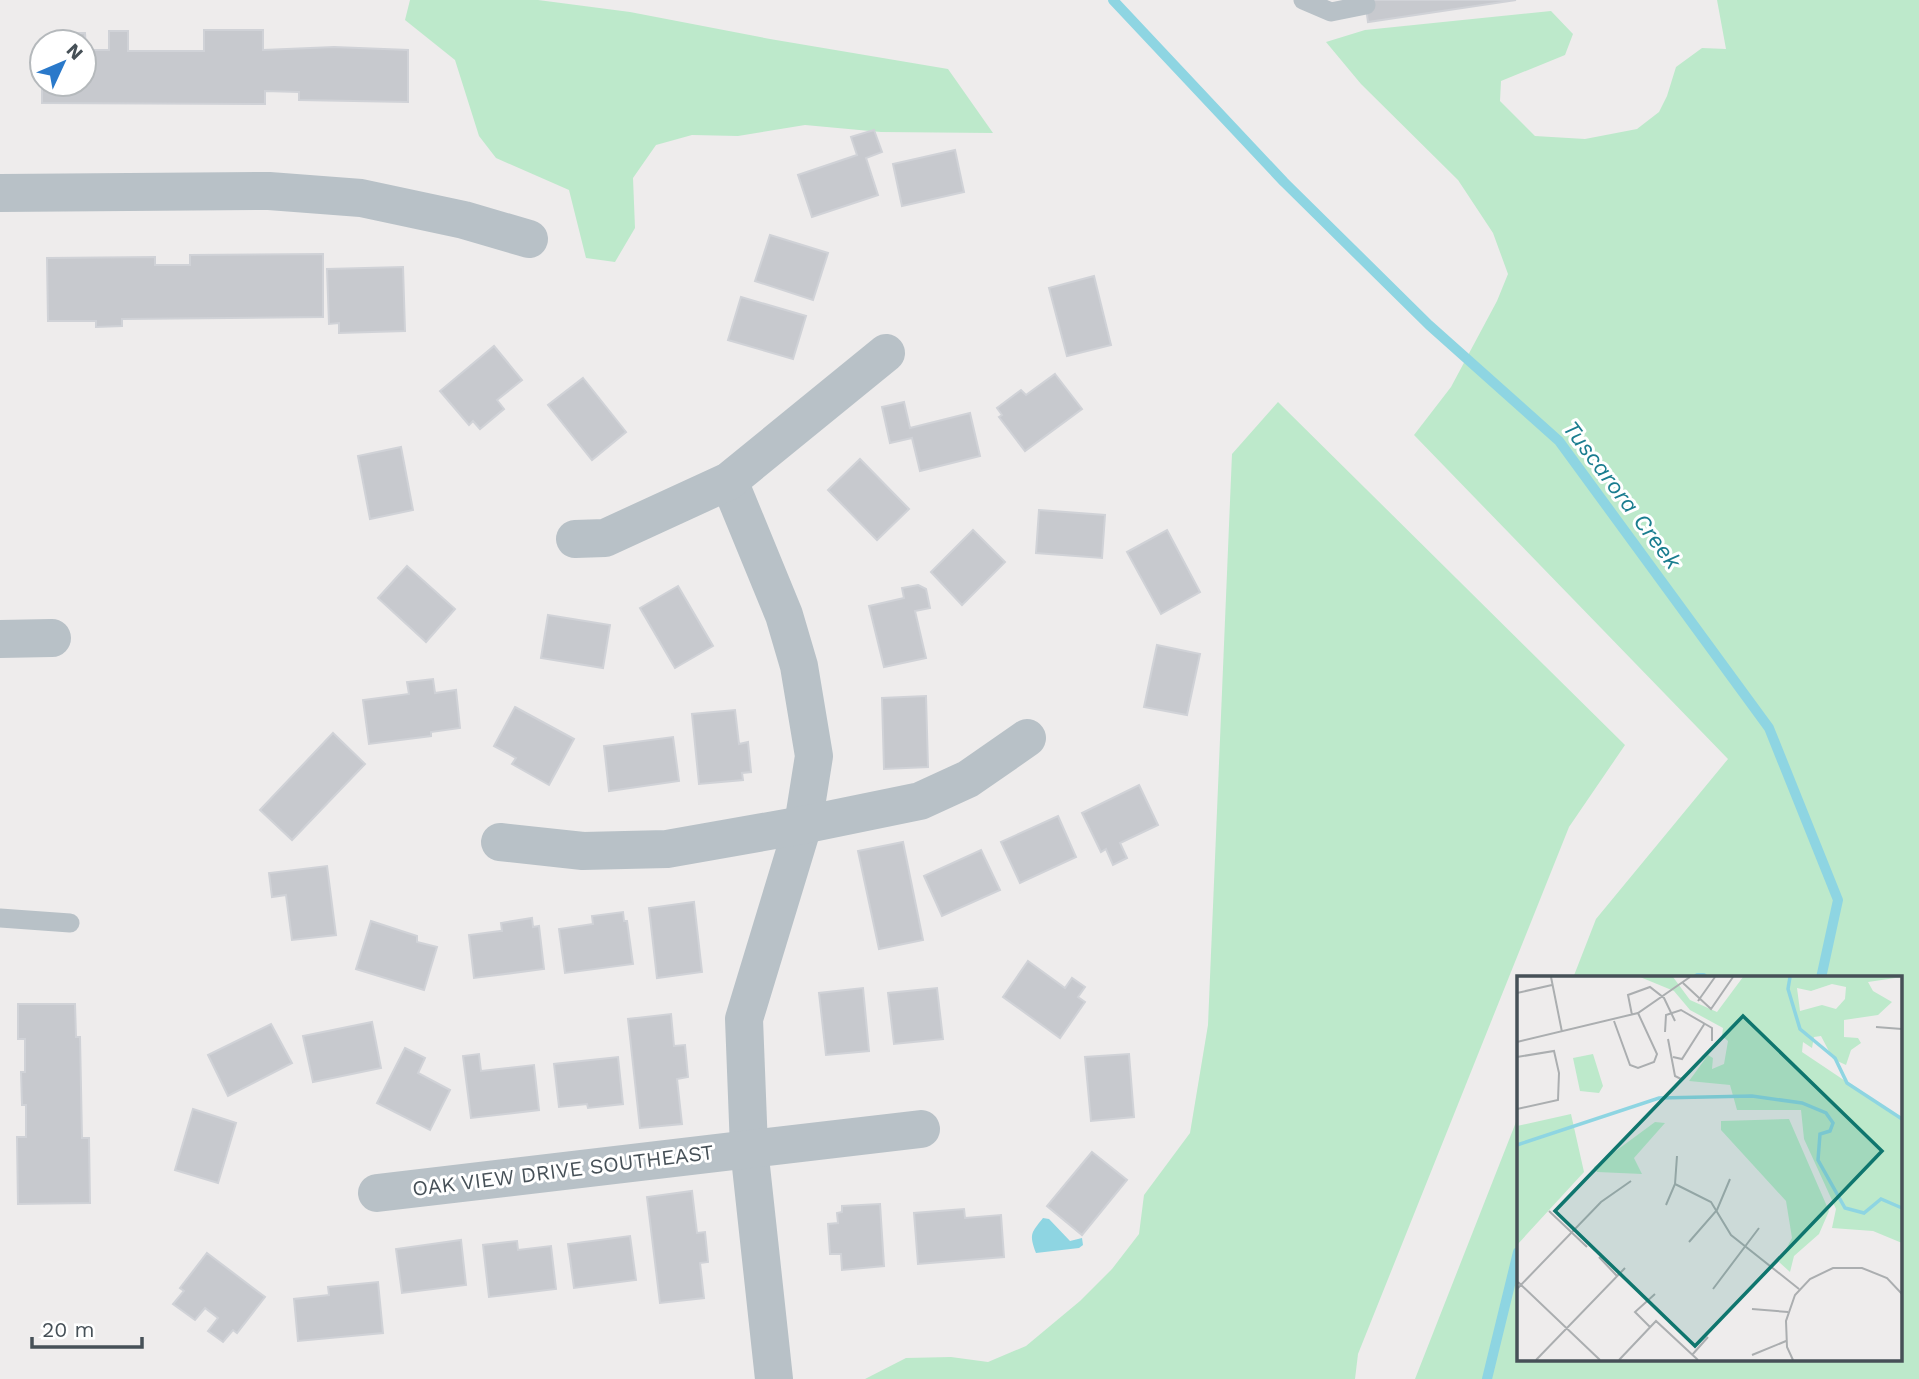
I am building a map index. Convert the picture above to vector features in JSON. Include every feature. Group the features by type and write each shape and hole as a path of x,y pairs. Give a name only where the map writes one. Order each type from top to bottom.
{"street":[{"path":"0,193 269,191 361,198 464,220 529,239"},
{"path":"575,539 605,538 729,481 886,353"},
{"path":"729,481 783,615 799,666 814,756 803,825 744,1019 750,1148 774,1379"},
{"path":"0,639 52,638"},
{"path":"500,842 583,851 667,849 803,825 920,801 968,779 1027,738"},
{"name":"OAK VIEW DRIVE SOUTHEAST","path":"377,1193 921,1129"}],"lane":[{"path":"1303,0 1331,12 1366,5"},
{"path":"0,918 69,923"}],"green space":[{"path":"410,0 538,0 630,12 948,69 993,133 881,132 805,125 738,136 692,135 656,145 633,178 635,228 615,262 586,258 569,190 496,158 479,136 455,60 405,20"},
{"path":"1717,0 1919,0 1919,1379 1415,1379 1517,1120 1517,1362 1902,1362 1902,976 1574,976 1596,919 1728,759 1414,435 1451,387 1497,301 1508,274 1493,233 1458,180 1361,84 1326,42 1365,30 1551,11 1573,34 1565,55 1501,81 1500,101 1535,136 1585,139 1637,129 1659,112 1676,67 1702,48 1726,49"},
{"path":"1278,402 1625,745 1569,827 1358,1354 1355,1379 865,1379 906,1358 951,1357 988,1362 1026,1346 1080,1301 1112,1269 1139,1234 1144,1195 1190,1133 1208,1025 1232,454"}],"water":[{"path":"1043,1218 1049,1219 1070,1241 1082,1238 1083,1245 1079,1248 1036,1253 1032,1234"}],"building":[{"path":"1365,0 1516,0 1368,22"},
{"path":"204,30 263,30 263,50 334,47 408,50 408,102 299,100 299,92 265,91 265,104 42,103 42,98 98,98 98,50 109,50 109,31 128,31 128,51 204,51"},
{"path":"874,130 882,152 866,158 878,195 812,217 798,175 857,155 851,137"},
{"path":"955,150 964,192 902,206 893,164"},
{"path":"770,235 828,253 813,300 755,281"},
{"path":"323,254 323,317 122,319 122,326 96,327 96,321 48,321 47,258 155,257 155,265 190,265 190,255"},
{"path":"403,267 405,331 339,333 339,323 329,324 327,269"},
{"path":"1094,276 1111,345 1067,356 1049,288"},
{"path":"741,297 806,316 793,359 728,340"},
{"path":"494,346 522,380 497,400 504,409 480,429 473,421 469,425 440,391"},
{"path":"1055,374 1082,409 1025,451 999,417 1002,415 997,408 1021,390 1026,395"},
{"path":"583,378 626,432 592,460 548,405"},
{"path":"904,402 910,428 970,413 980,456 920,471 912,438 890,443 882,407"},
{"path":"401,447 413,510 370,519 358,456"},
{"path":"860,459 909,509 877,540 828,490"},
{"path":"1039,510 1105,515 1102,558 1036,553"},
{"path":"973,530 1005,562 962,605 931,572"},
{"path":"1167,530 1200,592 1161,614 1127,552"},
{"path":"407,566 455,609 426,642 378,598"},
{"path":"918,585 926,589 930,608 915,611 926,658 884,667 869,606 904,598 902,588"},
{"path":"678,586 713,646 675,668 640,608"},
{"path":"548,615 610,625 603,668 541,658"},
{"path":"1157,645 1200,654 1187,715 1144,707"},
{"path":"433,679 435,693 456,690 460,728 431,732 431,736 369,744 363,700 409,694 407,682"},
{"path":"926,696 928,767 884,769 882,698"},
{"path":"515,707 574,739 549,785 512,764 516,758 494,746"},
{"path":"735,710 739,744 748,742 751,772 742,773 743,780 699,784 692,714"},
{"path":"333,733 365,764 292,840 260,810"},
{"path":"673,737 679,781 609,791 604,746"},
{"path":"1139,785 1158,825 1120,843 1127,858 1113,865 1106,849 1101,852 1082,813"},
{"path":"1058,816 1076,857 1020,883 1001,842"},
{"path":"903,842 923,940 879,949 858,851"},
{"path":"981,850 1000,890 942,916 924,876"},
{"path":"327,866 336,935 292,940 286,895 272,897 269,873"},
{"path":"694,902 702,972 657,978 649,908"},
{"path":"623,912 624,921 627,921 633,964 565,973 559,929 593,924 592,916"},
{"path":"532,918 533,927 539,926 544,969 474,978 469,935 502,931 501,923"},
{"path":"371,921 417,936 417,942 437,947 424,990 356,969"},
{"path":"1028,961 1065,988 1072,978 1085,987 1078,997 1085,1002 1060,1038 1003,997"},
{"path":"863,988 869,1051 826,1055 819,993"},
{"path":"937,988 943,1039 894,1044 888,993"},
{"path":"18,1004 75,1004 76,1037 80,1037 82,1138 89,1138 90,1203 18,1204 17,1137 26,1137 26,1105 22,1105 21,1072 25,1072 25,1039 18,1039"},
{"path":"671,1014 674,1046 685,1045 688,1077 677,1079 682,1124 640,1128 628,1019"},
{"path":"372,1022 381,1068 313,1082 303,1036"},
{"path":"271,1024 292,1063 228,1096 208,1055"},
{"path":"405,1048 425,1058 418,1073 450,1090 430,1130 377,1103"},
{"path":"479,1054 481,1071 534,1065 539,1110 471,1118 463,1056"},
{"path":"1129,1054 1134,1117 1091,1121 1085,1057"},
{"path":"618,1057 623,1104 588,1108 587,1104 559,1107 554,1064"},
{"path":"193,1109 236,1123 218,1183 175,1170"},
{"path":"1092,1152 1127,1180 1082,1235 1047,1206"},
{"path":"692,1191 697,1233 705,1232 708,1262 700,1263 704,1298 660,1303 647,1197"},
{"path":"880,1204 884,1266 842,1270 841,1254 830,1254 828,1224 838,1223 837,1213 842,1212 842,1206"},
{"path":"964,1209 965,1218 1001,1215 1004,1257 918,1264 914,1213"},
{"path":"630,1236 636,1280 574,1288 568,1244"},
{"path":"461,1240 466,1285 402,1293 396,1249"},
{"path":"517,1241 518,1250 551,1246 556,1289 489,1297 483,1245"},
{"path":"207,1253 265,1297 237,1333 233,1330 223,1342 208,1331 218,1318 205,1308 195,1320 173,1304 184,1291 180,1288"},
{"path":"378,1282 383,1333 298,1341 294,1299 329,1295 328,1287"}],"waterway":[{"name":"Tuscarora Creek","path":"1113,0 1284,182 1429,325 1559,441 1769,728 1838,900 1821,976"},
{"name":"Tuscarora Creek","path":"1487,1379 1517,1256"}]}
